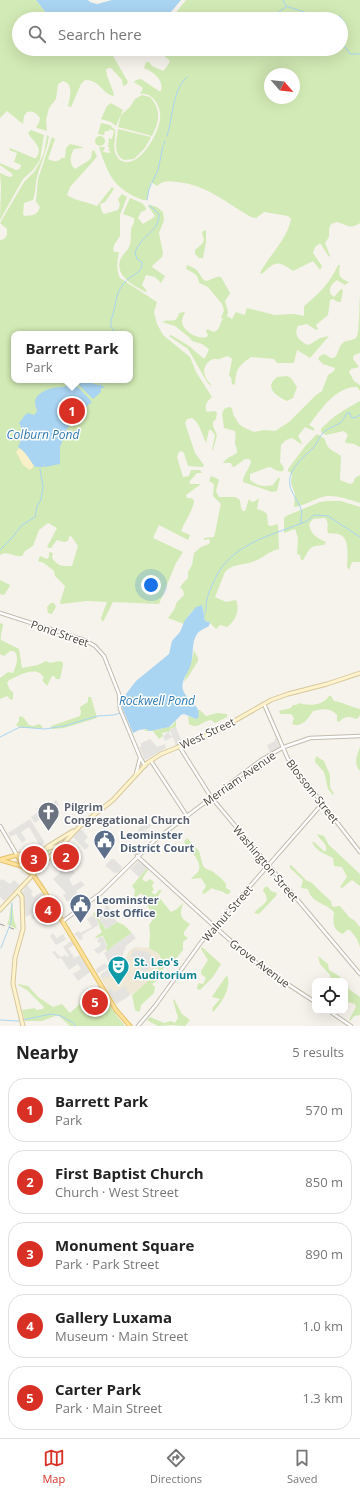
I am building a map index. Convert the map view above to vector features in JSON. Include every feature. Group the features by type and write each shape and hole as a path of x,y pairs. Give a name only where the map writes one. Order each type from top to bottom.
{"main road":[{"name":"West Street","path":"0,910 76,830 113,800 151,760 179,746 215,732 283,695 327,684 360,673"},
{"name":"West Street","path":"44,849 76,830"},
{"path":"0,860 60,846"},
{"path":"17,856 23,867"},
{"path":"17,856 43,888 116,1010 130,1026"},
{"path":"0,860 23,867 33,875"},
{"path":"17,893 22,900 23,929 15,958 12,984 23,1025"}],"street":[{"name":"Pond Street","path":"0,613 84,640 95,646 105,658 118,691 120,698 119,705 122,715 145,766"},
{"name":"Blossom Street","path":"264,704 282,748 290,762 360,852"},
{"name":"Merriam Avenue","path":"63,921 101,893 154,841 261,760 282,748 315,737 360,736"},
{"name":"Washington Street","path":"179,746 211,797 360,974"},
{"path":"136,776 140,757"},
{"path":"151,760 187,816"},
{"name":"Walnut Street","path":"138,1026 155,1006 198,947 322,804"},
{"path":"0,826 17,856"},
{"name":"Grove Avenue","path":"137,856 265,970 312,1000"},
{"path":"333,1014 351,1026"}],"shaded area":[{"path":"176,727 182,743 176,746 173,737 165,741 163,736 169,731 170,735 172,736 170,729"},
{"path":"276,738 280,748 270,753 267,745 275,741 274,739"},
{"path":"150,739 157,747 165,744 166,748 145,760 139,747 141,747 141,743"},
{"path":"56,800 59,805 35,823 31,817"},
{"path":"30,819 45,843 40,846 29,827 21,832 26,840 22,843 16,834 10,837 8,833"},
{"path":"147,821 151,826 146,830 152,837 147,841 138,831 139,828"},
{"path":"81,829 88,837 84,841 89,846 85,850 73,837"},
{"path":"57,854 75,873 69,879 73,886 81,881 85,885 76,891 78,895 67,902 63,895 66,893 53,879 60,873 58,868 51,862"},
{"path":"111,859 114,859 122,867 118,873 116,872 116,874 105,866"},
{"path":"139,860 147,868 139,877 130,869"},
{"path":"2,879 10,884 14,880 20,885 4,901 0,897 0,887 2,888 0,886 0,881"},
{"path":"27,885 33,892 31,893 33,897 42,892 45,899 38,903 41,909 43,908 45,910 40,913 42,916 46,913 50,919 42,924 39,917 33,919 31,916 36,912 26,917 22,892"},
{"path":"107,904 110,909 109,911 117,922 107,929 96,916 106,907 105,906"},
{"path":"93,915 100,924 82,935 83,939 80,940 74,934 79,931 80,933 92,927 87,919"},
{"path":"53,933 57,939 63,934 66,939 56,945 50,936"},
{"path":"132,933 136,938 126,946 125,945 126,948 123,955 114,964 97,974 96,969 105,963 106,965 109,963 104,953"},
{"path":"100,936 101,938 103,937 107,948 98,954 94,950 100,946 101,943 97,940"},
{"path":"71,941 74,945 67,949 69,949 71,952 70,954 72,953 74,957 72,959 80,955 90,972 78,981 73,974 81,969 78,964 69,970 61,958 58,959 52,952 55,951 60,957 65,955 67,957 69,956 63,947"},
{"path":"135,947 149,948 159,954 162,961 161,965 144,986 116,1004 100,977 101,974 120,962 123,963 129,951"},
{"path":"134,950 149,952 149,954 151,954 152,966 139,978 138,975 141,972 140,969 146,964 144,962 142,963 141,961 135,961 131,955"},
{"path":"120,962 123,966 120,968 121,970 107,978 106,976 102,979 101,974"},
{"path":"125,986 127,992 130,993 129,996 116,1004 108,991 111,988 115,992"}],"green space":[{"path":"0,0 36,0 45,12 12,12 12,56 113,56 128,82 123,86 122,80 111,68 108,68 106,70 114,95 113,96 106,92 98,84 85,80 81,84 71,107 68,106 70,99 69,85 63,81 58,84 56,99 49,108 46,120 47,131 36,127 40,118 33,112 27,112 24,116 23,124 7,111 0,118"},
{"path":"186,0 360,0 360,223 351,227 337,222 331,224 329,229 329,237 325,243 330,256 329,257 321,244 315,247 313,253 322,266 320,270 313,261 293,271 284,265 274,264 262,274 260,273 286,234 291,219 288,216 264,212 256,218 251,217 216,195 198,187 169,181 157,186 151,182 147,200 143,200 125,191 114,180 109,173 99,147 105,147 103,152 110,153 108,150 110,148 108,147 109,138 112,139 114,131 109,129 109,131 105,131 104,135 98,134 101,123 110,125 115,130 114,147 116,155 119,159 128,162 135,160 141,155 152,141 156,133 159,125 160,112 156,102 145,94 140,94 143,88 134,82 141,79 161,91 161,83 157,76 144,68 146,62 149,62 152,66 163,71 170,61 164,56 348,56 348,12 177,12"},
{"path":"142,95 150,97 158,111 158,121 152,136 118,127 121,115 130,107 135,99"},
{"path":"111,103 123,110 116,126 111,122 101,119 107,106"},
{"path":"118,129 151,137 145,148 134,159 124,160 118,154 116,146"},
{"path":"31,130 44,135 40,160 33,170 23,179 0,220 0,173 10,177 13,175 0,165 0,163 16,170 20,169 21,165 14,162 17,153 9,150 10,148 36,158 39,151 37,145 28,133"},
{"path":"47,135 49,136 48,141 37,177 33,200 24,203 23,215 25,216 38,212 40,207 36,202 38,179 52,137 55,139 48,159 54,161 65,158 66,148 70,144 83,147 74,149 72,154 71,162 75,169 91,158 92,151 94,150 97,156 96,158 70,187 67,195 74,199 97,206 112,187 114,189 105,202 100,204 104,214 118,210 120,205 118,199 122,194 127,197 120,215 120,236 114,245 113,250 115,252 119,252 117,265 120,278 157,302 154,312 157,324 163,335 190,357 196,372 212,397 206,404 207,412 215,411 217,413 216,419 213,422 217,435 213,450 215,435 211,430 209,430 206,443 195,420 192,418 187,419 185,423 195,453 204,465 203,467 188,466 184,453 181,451 179,452 177,457 183,477 189,476 191,470 200,470 202,473 197,473 189,482 190,484 201,484 186,495 187,498 194,500 192,508 181,531 190,535 188,540 159,525 153,538 183,552 176,563 159,604 113,602 102,622 101,618 107,602 87,601 61,604 65,586 55,576 54,571 44,563 38,561 40,556 47,559 49,557 49,552 53,553 52,558 57,563 63,566 72,566 78,546 71,536 69,537 68,541 64,542 57,540 51,548 47,547 57,528 48,523 39,530 33,546 25,551 22,556 6,553 0,555 0,240 4,239 7,235 7,229 0,223 24,182 34,172 44,153"},
{"path":"98,136 102,136 105,141 102,146 98,146 95,143 95,139"},
{"path":"130,198 142,203 146,208 146,210 141,212 138,218 143,224 155,216 148,206 150,205 157,207 163,212 164,220 159,233 163,253 162,257 152,267 165,276 161,283 155,277 146,275 142,285 147,291 146,292 136,287 126,279 120,270 119,264 121,258 130,245 131,230 134,221 134,218 123,214"},
{"path":"206,230 206,242 203,258 199,258 195,254 195,250 202,244 204,240 202,233"},
{"path":"187,265 197,270 205,281 221,277 230,293 225,301 228,312 227,316 232,319 236,312 244,315 247,308 275,315 294,314 304,316 304,306 324,288 338,265 340,265 339,274 341,278 349,282 345,285 337,280 331,286 330,293 334,297 341,289 343,290 341,302 333,299 330,300 328,315 316,325 318,329 316,330 307,324 298,326 296,332 298,338 309,345 320,338 329,336 310,358 297,350 294,363 277,363 274,359 251,357 239,367 234,385 232,384 231,377 229,376 232,359 227,356 219,359 212,359 204,369 206,379 211,386 207,382 188,349 169,336 171,335 189,346 203,358 205,358 209,349 202,344 192,341 175,326 162,322 175,320 179,313 185,312 182,321 185,328 191,334 203,338 207,337 207,329 214,332 218,329 223,319 221,318 224,310 222,304 208,287 199,283 196,275 186,269"},
{"path":"360,295 360,353 354,355 353,359 359,367 351,369 349,372 354,381 360,385 360,391 357,387 343,390 336,394 324,405 309,425 314,428 314,431 305,427 298,436 302,443 301,444 292,438 286,440 281,445 280,462 284,468 283,471 277,471 270,467 250,474 250,480 261,486 273,485 278,478 280,478 277,491 272,492 243,482 244,476 251,461 249,459 245,459 234,467 231,463 223,463 227,458 237,453 235,431 224,428 222,414 224,409 229,407 232,408 233,414 239,424 254,432 264,430 275,431 289,422 322,391 328,375 334,371 335,368 323,364 318,359 320,356 324,354 334,358 345,341 356,338 359,325"},
{"path":"287,376 291,378 297,387 293,398 287,401 279,397 273,391 271,385 277,377"},
{"path":"360,401 360,447 354,444 346,443 345,441 348,435 344,431 326,435 321,432 321,429 326,424 344,410"},
{"path":"317,434 325,439 329,448 341,456 340,480 350,484 353,483 355,478 360,475 360,503 340,497 329,496 294,507 295,494 291,483 292,474 288,471 288,469 306,445"},
{"path":"211,476 219,480 216,491 219,497 235,497 240,500 243,511 245,511 249,499 252,502 259,498 257,509 267,514 268,525 271,526 278,524 279,549 272,551 256,561 231,567 225,572 215,597 226,602 236,600 238,608 235,618 227,627 220,625 216,629 208,621 205,621 202,606 191,612 184,624 168,618 174,610 177,602 184,595 183,590 180,588 188,578 188,572 192,565 194,553 201,547 209,544 209,539 204,540 204,538 214,537 221,504 213,496 214,484 209,481"},
{"path":"341,501 360,507 360,562 352,562 349,570 347,567 347,543 342,536 328,533 325,518 313,519 309,524 311,531 315,536 326,542 324,545 310,548 303,560 301,560 300,555 297,554 298,538 295,529 284,533 284,518 286,516 320,502"},
{"path":"0,580 10,585 4,595 0,594"},
{"path":"51,603 54,603 56,607 52,614 48,613 47,607"},
{"path":"0,623 3,624 1,640 19,649 22,668 38,665 46,661 50,663 60,661 63,663 60,679 56,679 52,676 47,686 42,680 44,678 41,674 32,671 27,672 9,680 7,683 10,690 13,692 13,699 11,700 7,696 0,699 0,678 8,672 13,673 17,656 14,651 10,651 4,656 0,654"},
{"path":"194,650 198,661 184,682 192,659"},
{"path":"331,696 334,701 360,709 360,715 358,718 347,717 339,722 337,721 337,715 334,712 323,709 313,711 305,722 296,725 292,724 294,718 291,714 280,714 279,711 289,709 293,705 299,703 311,705 323,702"},
{"path":"88,697 91,697 97,718 64,728 52,729 51,726 80,716 80,707 88,702"},
{"path":"197,710 200,710 206,716 217,713 227,714 227,717 215,723 211,720 198,726 192,726 189,724 188,716 196,719 198,712"},
{"path":"21,716 29,725 33,726 40,724 43,728 21,728 16,725 19,721 19,717"},
{"path":"176,720 176,727 170,729 171,731 162,733 163,736 159,739 153,731 145,731 145,729 156,730 172,726"},
{"path":"360,747 360,771 356,762"},
{"path":"316,756 324,761 330,775 330,787 334,794 333,795 328,789 324,772 315,762"},
{"path":"317,834 324,836 329,845 360,874 360,886 352,880 342,888 340,887 347,877 342,867 334,866 333,858 316,848 312,842 326,851 325,844"},
{"path":"187,838 199,851 203,866 221,878 226,884 226,888 231,891 229,894 212,888 204,894 202,893 206,886 201,878 191,879 199,870 199,866 197,859 184,842"},
{"path":"54,847 34,870 25,860 26,856"},
{"path":"290,865 331,901 332,906 340,906 360,927 360,947 357,939 350,930 347,930 343,934 335,928 334,912 315,900 308,889 301,888 303,880 290,868"},
{"path":"147,868 148,870 142,879 146,882 150,879 154,882 152,886 154,890 151,892 155,895 159,890 162,890 158,896 171,912 183,903 181,910 182,918 190,924 184,932 184,935 188,938 183,942 183,950 174,961 172,958 166,964 163,969 163,977 152,984 155,987 154,993 141,1005 139,1012 135,1010 132,995 154,975 162,961 159,954 149,948 149,925 156,915 150,910 146,903 147,900 141,893 136,897 134,896 135,890 132,886"},
{"path":"267,886 271,891 277,893 276,896 259,914 254,913 266,901 267,898 263,891"},
{"path":"12,903 14,920 17,929 7,924"},
{"path":"94,912 106,929 117,922 124,925 132,933 106,951 107,945 103,936 95,937 102,932 99,926 100,924 93,914"},
{"path":"202,947 221,964 213,977 200,990 197,989 198,983 203,984 206,978 201,974 201,971 208,960 201,949"},
{"path":"318,956 328,964 329,970 341,978 330,978 331,976 320,964"},
{"path":"227,975 227,990 220,1004 213,1012 213,1007 220,999 212,997"},
{"path":"18,984 28,986 38,997 53,1007 62,1004 70,1013 99,986 116,1015 125,1026 70,1026 58,1015 42,1021 25,1021 22,1010 35,1008 36,1010 43,1009 44,1007 27,990"},
{"path":"348,987 360,997 360,1015 354,1016 350,1021 349,1020 356,1007 355,1004 348,1002"},
{"path":"174,999 182,1014 190,1020 185,1026 158,1026 147,1020 150,1017 164,1023 171,1021 175,1023 178,1018"}],"sand":[{"path":"19,448 26,453 34,466 30,470 23,465 16,452"}],"water":[{"path":"36,0 88,0 97,4 112,0 181,0 171,12 45,12"},
{"name":"Colburn Pond","path":"70,383 72,383 92,402 77,414 67,429 60,447 60,464 45,467 45,464 44,467 35,467 25,453 18,447 22,434 19,423 28,413 34,415 36,413 35,403 38,395 51,388 64,387"},
{"name":"Colburn Pond","path":"77,383 92,383 103,386 104,388 101,388 101,392 93,399"},
{"name":"Rockwell Pond","path":"202,605 205,621 210,622 209,626 200,631 195,637 191,664 182,687 185,694 196,706 199,714 198,718 196,719 184,714 181,715 169,727 150,731 146,729 139,730 133,733 121,705 126,694 136,681 169,654 172,641 180,632 185,620 196,607"}],"waterway":[{"path":"283,0 286,6 304,12"},
{"path":"278,12 286,7"},
{"path":"348,51 350,54 360,54"},
{"path":"167,136 178,89 187,77"},
{"path":"147,200 149,189 158,170 163,146"},
{"path":"127,280 141,269 142,262 137,259 135,253 141,242 153,230 158,220 159,214 149,205"},
{"path":"114,331 111,327 111,321 118,293 126,281"},
{"path":"301,524 302,511 290,486 293,470 314,447 319,437 326,430 341,422 347,413 350,413 351,417 354,418 360,415"},
{"path":"0,550 22,525 35,517 37,506 41,500 43,487 40,469"},
{"path":"203,616 209,592 218,573 226,562 246,546 307,521 314,515 328,516 360,537"},
{"path":"0,737 20,727 45,729 64,726 97,716 113,715 125,712"},
{"path":"1,948 11,922 12,903"},
{"path":"0,1020 18,1021 51,1014 61,1016 76,1026"}],"railway":[{"path":"0,924 19,931"}],"place":[{"name":"Barrett Park","path":"72,411"},
{"name":"Pilgrim Congregational Church","path":"48,832"},
{"name":"First Baptist Church","path":"66,857"},
{"name":"Monument Square","path":"34,859"},
{"name":"Leominster District Court","path":"105,860"},
{"name":"Gallery Luxama","path":"48,910"},
{"name":"Leominster Post Office","path":"81,924"},
{"name":"St. Leo's Auditorium","path":"119,986"},
{"name":"Carter Park","path":"95,1002"}]}
